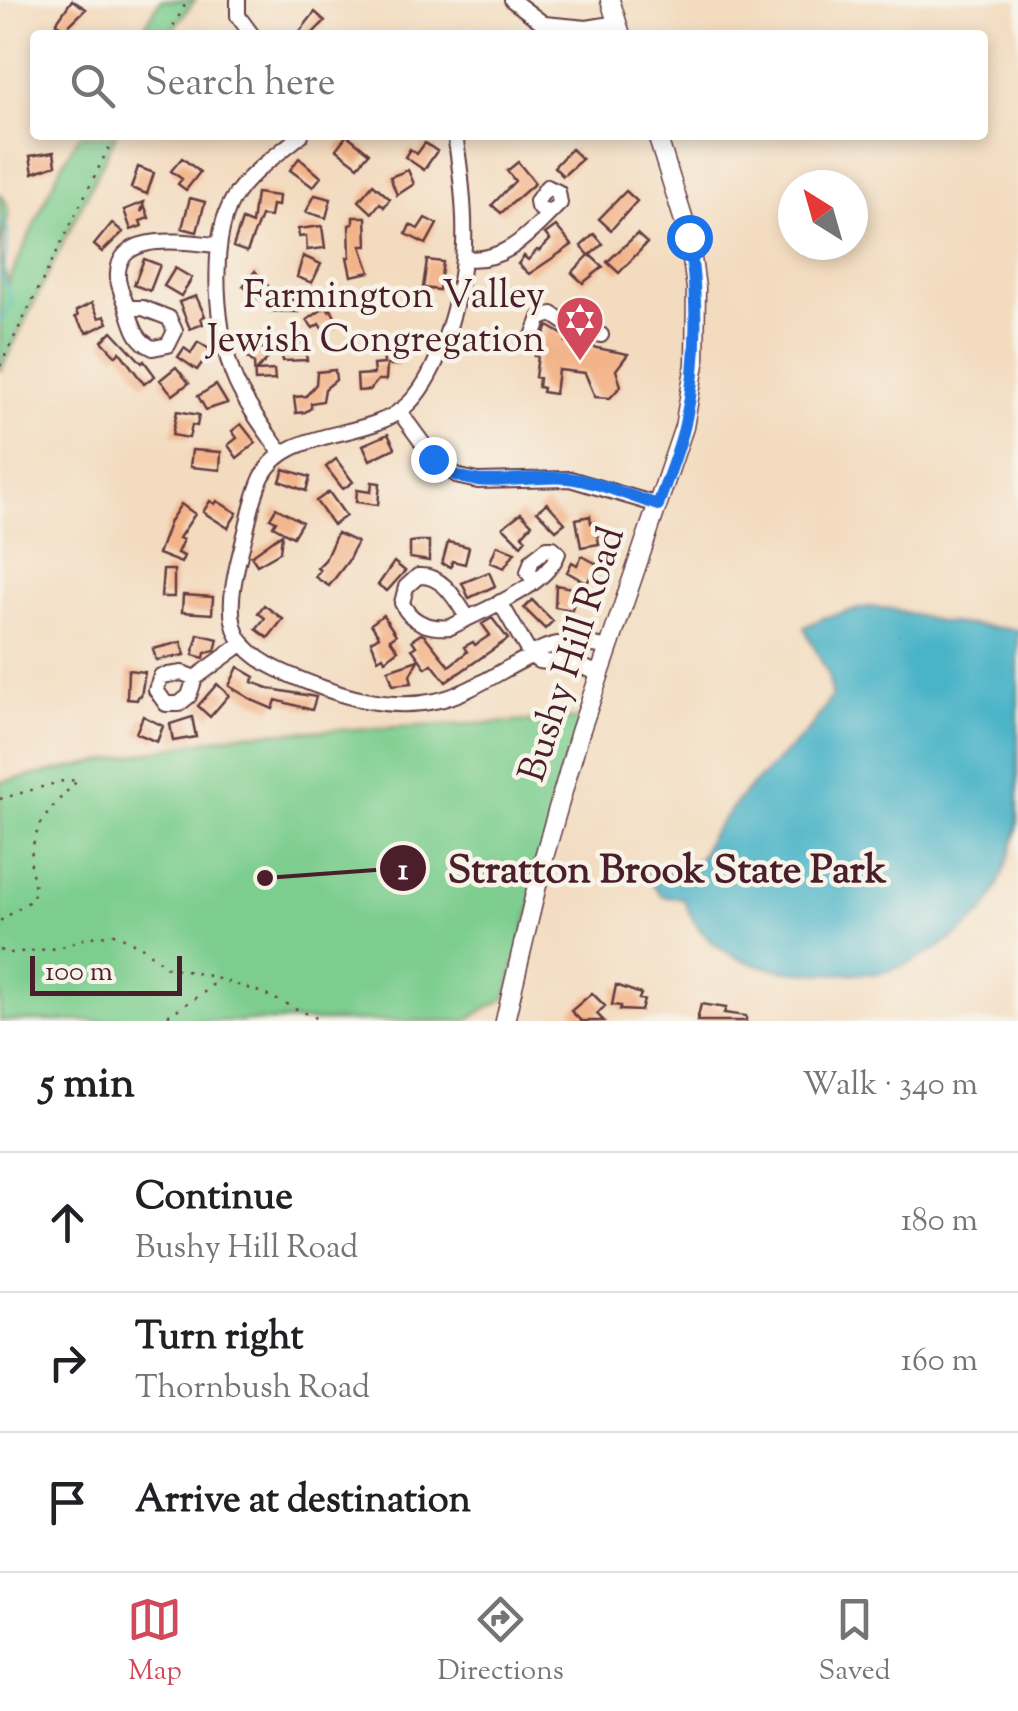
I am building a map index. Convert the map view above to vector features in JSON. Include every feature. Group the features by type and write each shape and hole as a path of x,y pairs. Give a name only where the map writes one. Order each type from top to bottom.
{"main road":[{"path":"610,0 619,29"},
{"name":"Bushy Hill Road","path":"505,1021 542,864 600,674 684,428 696,364 696,288 689,237 660,140"}],"street":[{"path":"238,0 238,16 248,30"},
{"path":"512,0 544,24 619,29"},
{"path":"282,454 249,405 230,364 222,320 218,245 220,228 234,196 296,140"},
{"path":"456,140 466,202 464,258 440,352 420,389 399,411 362,428 282,454 262,477 234,576 231,615 243,644 270,668 348,697 403,704 455,696 554,644 609,648"},
{"path":"464,258 475,260 507,254 549,214"},
{"path":"128,308 118,273 129,251 165,240 218,245"},
{"path":"531,341 540,318 552,314 573,328 601,335"},
{"path":"399,411 436,463 460,477 570,478 658,505"},
{"path":"467,618 433,576 418,576 402,596 405,610 421,624 451,627 534,581"},
{"path":"500,602 531,656 600,674"},
{"path":"195,678 243,644"}],"path":[{"path":"171,30 188,0"},
{"path":"0,366 113,140"},
{"path":"0,799 78,780 36,827 30,866 36,881 33,899 0,921"},
{"path":"0,950 11,953 59,948 89,937 116,934 144,948 166,967 260,992 322,1021"},
{"path":"158,1021 219,979"}],"green space":[{"path":"161,0 195,0 172,30 142,30"},
{"path":"76,140 114,140 0,372 0,194 8,208 1,250 8,283"},
{"path":"583,719 506,998 465,1021 0,1021 0,782 240,734"}],"water":[{"path":"869,607 941,622 1018,630 1018,822 1011,851 982,913 957,935 911,962 869,974 796,972 749,962 710,940 695,922 684,899 662,896 645,875 674,872 699,860 711,835 742,795 810,729 832,696 828,674 804,627 826,617"}],"building":[{"path":"72,0 86,9 64,30 56,23"},
{"path":"315,12 325,21 316,30 301,30"},
{"path":"343,140 353,140 369,153 358,166 336,149"},
{"path":"425,143 437,151 424,170 405,157 410,149 417,154"},
{"path":"571,149 582,159 563,176 554,167"},
{"path":"54,152 56,165 33,173 30,156"},
{"path":"182,158 200,172 186,190 178,184 182,179 171,171"},
{"path":"299,158 321,177 313,187 290,170"},
{"path":"518,162 535,183 501,213 492,205 515,181 507,171"},
{"path":"138,167 154,173 147,194 131,188"},
{"path":"408,170 414,184 397,195 390,177"},
{"path":"373,184 390,199 372,213 359,201"},
{"path":"626,191 637,201 611,230 599,219"},
{"path":"256,193 279,196 278,206 272,205 270,217 261,216 247,252 233,247 242,220 252,224"},
{"path":"315,195 331,199 326,218 306,212"},
{"path":"190,198 205,202 197,232 182,228"},
{"path":"144,202 141,212 145,207 149,218 131,230 124,210"},
{"path":"353,217 366,217 367,246 361,246 370,272 351,276 347,257"},
{"path":"425,218 437,224 426,244 406,234 410,225 418,229"},
{"path":"112,223 123,232 102,252 94,245"},
{"path":"322,226 325,248 307,250 306,236 299,237 298,229"},
{"path":"556,226 572,245 529,274 518,264 550,240 545,234"},
{"path":"594,234 603,244 590,255 603,267 583,283 572,273 589,255 581,246"},
{"path":"637,234 647,243 619,273 607,262"},
{"path":"303,256 321,264 312,283 297,277"},
{"path":"144,259 160,265 150,291 134,285"},
{"path":"427,260 443,262 439,290 423,288"},
{"path":"175,268 192,278 181,296 164,286"},
{"path":"255,271 269,287 259,299 243,286"},
{"path":"391,287 393,303 362,303 361,290"},
{"path":"196,296 205,316 201,318 203,324 190,329 179,302"},
{"path":"272,298 299,300 298,312 270,311"},
{"path":"92,303 99,318 105,316 108,323 87,333 75,317 76,311"},
{"path":"326,307 338,324 325,333 319,324 313,328 307,320"},
{"name":"Farmington Valley Jewish Congregation","path":"548,326 567,337 566,342 628,354 616,370 621,386 610,398 595,397 585,373 558,370 555,394 542,392 539,378 535,377 535,356"},
{"path":"112,331 155,376 144,384 120,352 116,356 102,341"},
{"path":"259,337 265,342 261,347 270,356 256,371 274,370 275,380 255,381 254,363 242,352"},
{"path":"198,342 211,350 197,370 178,357 184,348 191,353"},
{"path":"304,343 307,360 283,361 280,347"},
{"path":"399,348 400,365 387,365 386,380 378,380 370,390 358,391 357,375 374,374 373,365 384,364 383,349"},
{"path":"176,367 189,383 173,395 160,380"},
{"path":"335,370 336,380 325,389 323,401 311,403 305,412 296,413 294,397 306,396 316,384 317,372"},
{"path":"216,385 227,403 206,410 198,396"},
{"path":"177,411 199,415 189,438 172,435"},
{"path":"241,424 256,443 237,458 228,445 237,438 232,431"},
{"path":"388,434 395,448 370,460 363,445"},
{"path":"192,450 221,452 220,470 190,467"},
{"path":"336,459 353,482 343,489 326,467"},
{"path":"284,469 310,477 306,491 280,481"},
{"path":"372,482 380,483 378,505 356,502 357,490 371,492"},
{"path":"329,492 346,516 333,525 316,501"},
{"path":"210,501 237,513 228,528 203,512"},
{"path":"547,503 565,523 556,530 537,511"},
{"path":"181,504 195,514 179,538 183,540 177,553 184,556 181,563 158,554"},
{"path":"276,508 302,522 293,537 273,526 276,521 270,518"},
{"path":"521,513 532,524 522,535 526,539 521,545 503,527"},
{"path":"590,516 599,544 581,547 576,519"},
{"path":"337,533 357,542 329,586 315,577"},
{"path":"282,534 280,552 257,565 251,556"},
{"path":"429,541 429,561 410,558 410,542"},
{"path":"448,542 469,547 465,564 442,564"},
{"path":"497,545 515,552 504,568 490,562"},
{"path":"582,556 597,564 587,583 567,572 572,562 577,565"},
{"path":"394,562 405,571 387,591 378,585"},
{"path":"163,570 174,570 174,597 161,597"},
{"path":"489,572 495,586 469,598 462,583"},
{"path":"556,585 577,589 572,610 555,607"},
{"path":"183,595 213,597 212,614 182,612"},
{"path":"532,600 553,621 545,629 524,608"},
{"path":"264,605 283,619 268,638 256,629 265,618 258,613"},
{"path":"383,615 396,635 390,639 398,650 385,660 383,656 378,659 371,641 379,636 371,624"},
{"path":"492,618 508,639 446,682 432,664 426,668 412,649 416,646 412,640 421,634 449,666 467,652 464,647 490,635 482,624"},
{"path":"198,634 218,639 215,651 205,653 204,658 193,655"},
{"path":"181,642 185,655 156,660 153,649"},
{"path":"418,660 410,675 412,683 393,685 388,670"},
{"path":"238,667 255,677 252,682 316,697 312,710 276,700 273,709 254,701 229,686"},
{"path":"128,670 145,672 137,700 127,699"},
{"path":"217,684 229,695 210,717 198,706"},
{"path":"143,716 163,726 157,742 136,733"},
{"path":"192,717 196,737 173,741 170,724"},
{"path":"616,985 641,994 641,1011 620,1010 621,1006 612,1005"},
{"path":"592,993 605,1006 597,1014 604,1021 581,1021 571,1011"},
{"path":"701,1004 726,1008 724,1013 746,1016 746,1021 697,1021"}],"waterway":[{"path":"0,222 8,229 3,277 12,301 0,322"}],"place":[{"name":"Farmington Valley Jewish Congregation","path":"580,362"},
{"name":"Stratton Brook State Park","path":"265,878"}],"route":[{"path":"433,459 444,470 466,480 570,478 658,505 684,428 696,364 696,288 689,237"}]}
